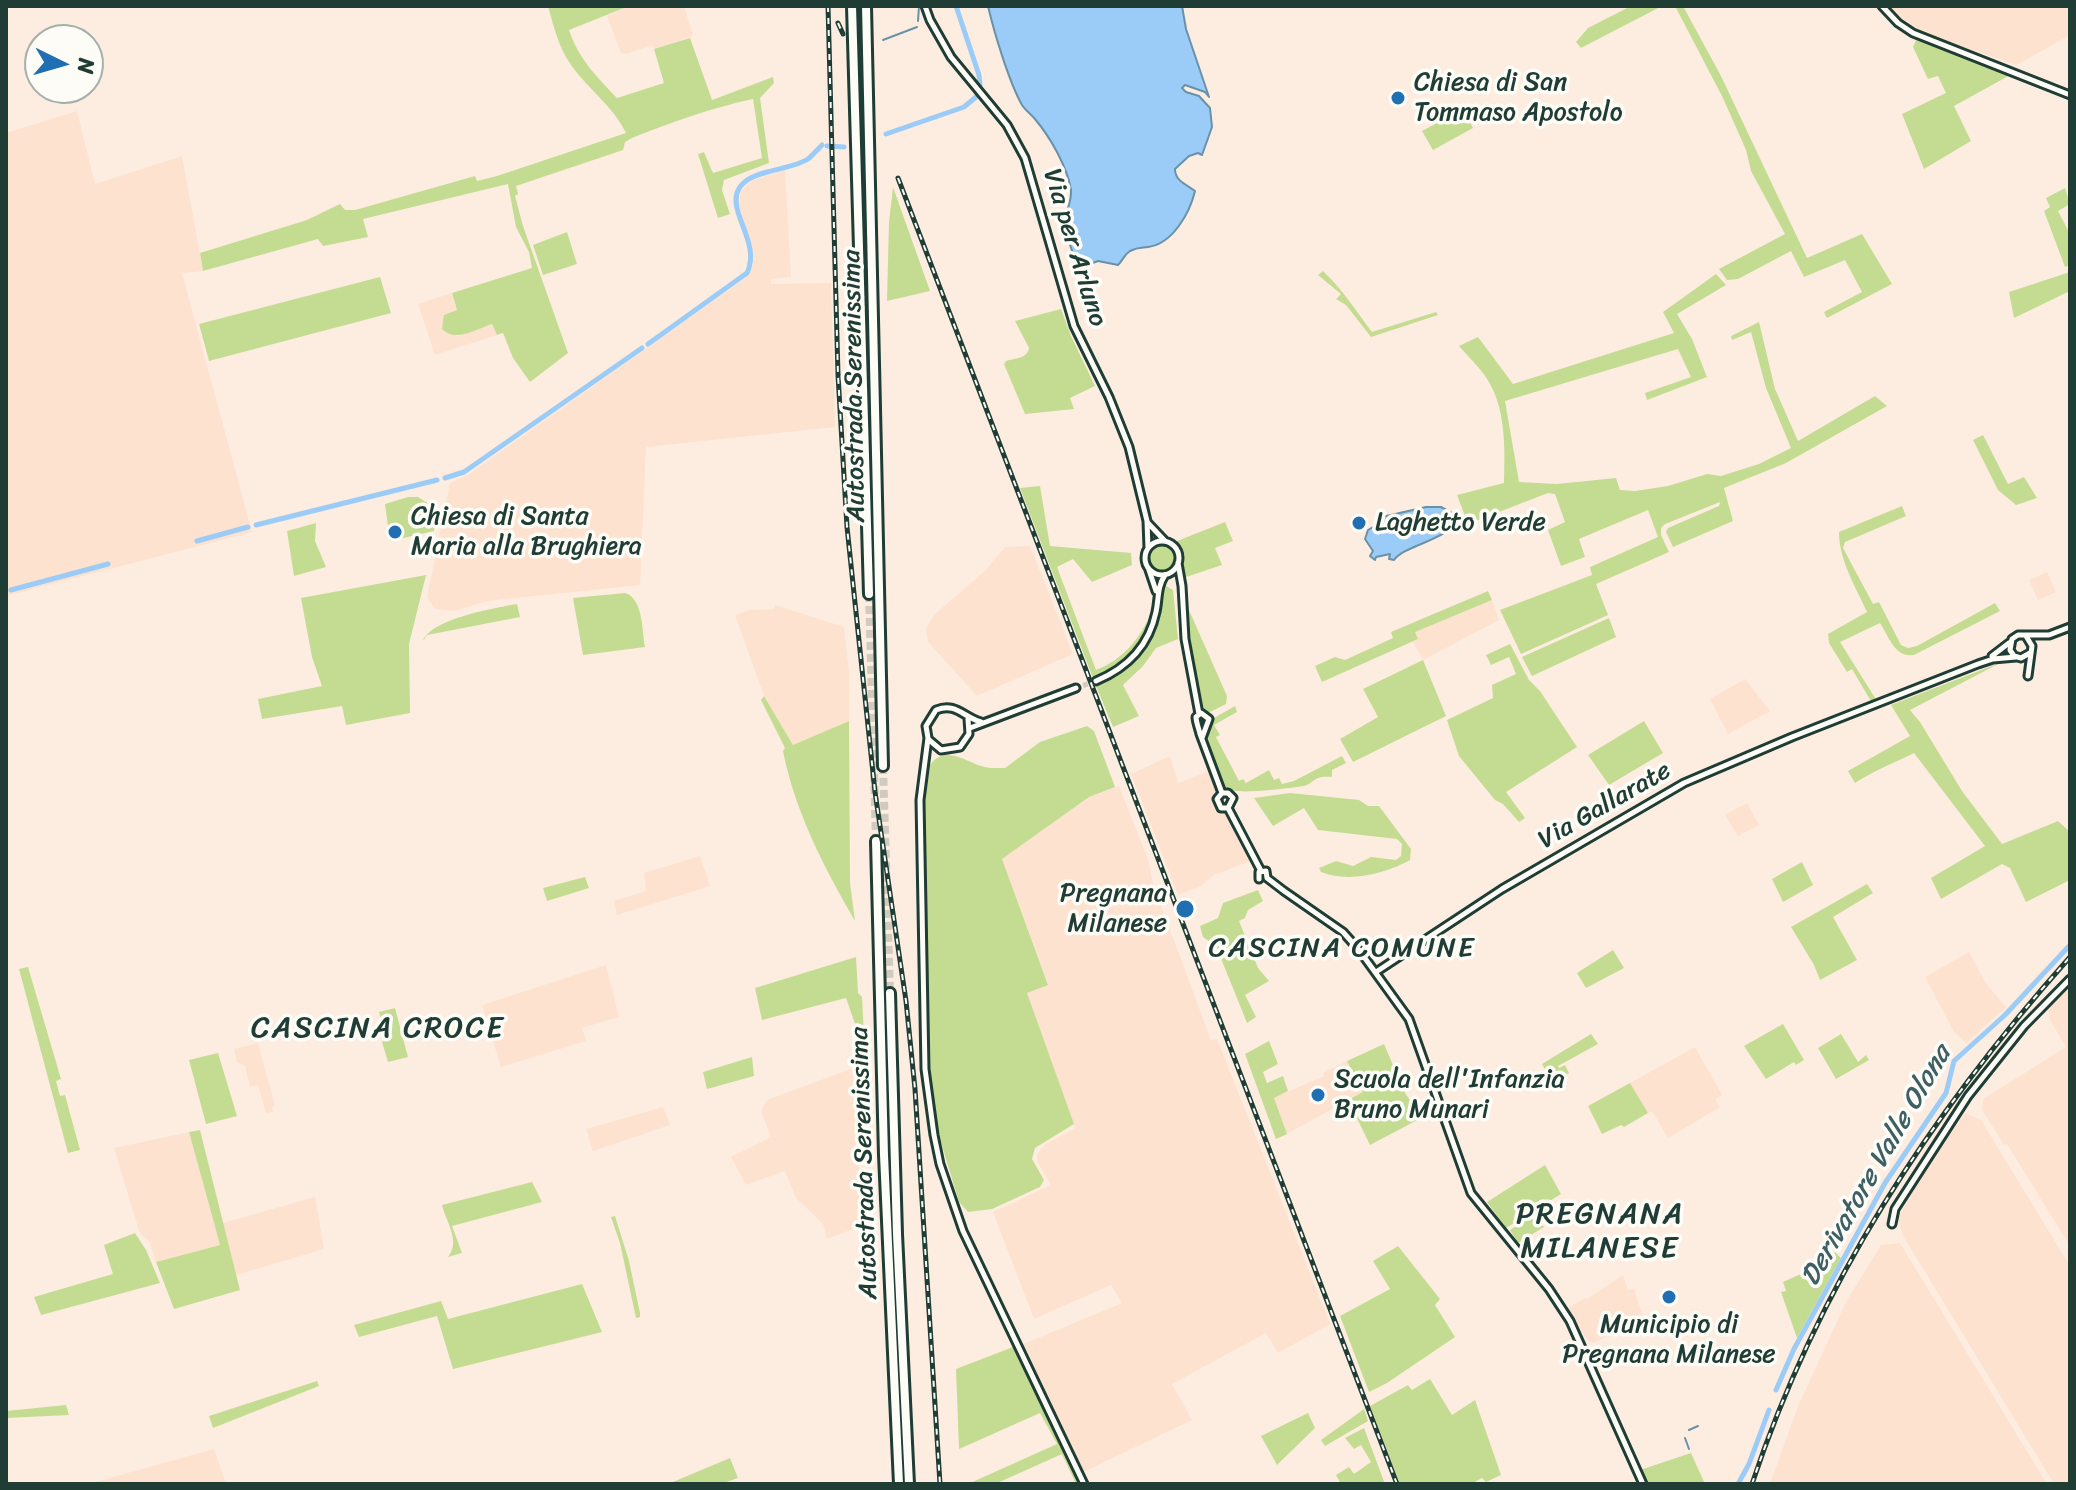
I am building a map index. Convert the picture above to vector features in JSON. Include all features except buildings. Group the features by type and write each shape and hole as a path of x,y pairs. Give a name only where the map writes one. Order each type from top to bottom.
{"highway":[{"name":"Autostrada Serenissima","path":"852,6 869,594"},
{"name":"Autostrada Serenissima","path":"866,6 883,766"},
{"name":"Autostrada Serenissima","path":"876,841 885,1170 899,1484"},
{"name":"Autostrada Serenissima","path":"890,993 909,1484"}],"street":[{"name":"Via per Arluno","path":"925,6 935,31 951,57 1007,125 1025,158 1065,302 1129,447 1147,521 1145,560 1157,593"},
{"path":"1882,6 1913,33 2070,95"},
{"name":"Via per Arluno","path":"1147,521 1177,551 1185,637 1202,714"},
{"path":"1148,548 1157,542 1166,542"},
{"path":"1096,681 1126,665 1141,648 1154,619 1157,593 1166,574 1178,563"},
{"path":"1149,569 1166,574 1182,586"},
{"path":"1978,664 1996,654 2018,635 2049,635 2070,627"},
{"path":"1978,664 1993,659 2025,657 2049,635"},
{"path":"2010,642 2010,650 2028,676 2031,641 2025,636"},
{"name":"Via Gallarate","path":"1376,972 1502,889 1684,783 1978,664"},
{"path":"970,728 1076,688"},
{"path":"981,722 968,719 957,708 949,707 936,710 928,720 920,800 925,1069 937,1149 963,1231 1084,1484"},
{"path":"1201,725 1209,719 1202,714 1196,719 1201,725 1202,738 1222,793"},
{"path":"926,760 941,750 960,747 967,740 970,728 968,719"},
{"path":"928,738 941,750"},
{"path":"1222,793 1228,793 1233,798 1228,808 1223,809 1218,804 1218,796 1222,793"},
{"path":"1228,808 1261,871 1267,873 1267,878 1343,932 1409,1019 1471,1194 1545,1285 1572,1325 1643,1484"},
{"path":"1892,1224 1892,1215 1903,1196 1968,1096 2024,1026 2070,979"}],"shaded area":[{"path":"629,6 684,6 693,36 654,49 652,45 627,54 621,53 607,16"},
{"path":"1888,6 2070,6 2070,35 2017,65 1918,32"},
{"path":"77,111 95,184 182,156 203,271 182,273 252,532 6,596 6,133"},
{"path":"785,170 791,277 771,279 771,284 831,283 835,427 646,447 640,585 487,601 455,611 435,609 427,598 450,483 469,474 744,279 752,268 754,258 739,205 741,191 751,181"},
{"path":"452,293 457,311 444,315 457,336 492,324 497,335 435,355 418,304"},
{"path":"1030,546 1073,654 977,696 928,642 926,629 934,615 987,569 1005,547"},
{"path":"2047,572 2056,592 2038,600 2029,580"},
{"path":"1492,600 1499,620 1423,660 1413,642 1418,639 1414,632"},
{"path":"775,605 844,627 849,672 849,721 793,745 764,696 735,615 749,610 774,609"},
{"path":"1745,679 1770,711 1728,734 1710,699"},
{"path":"1170,756 1178,783 1212,770 1220,792 1216,804 1219,809 1228,810 1253,860 1214,875 1201,886 1178,895 1131,774"},
{"path":"1119,786 1148,859 1153,884 1211,1040 1217,1039 1330,1324 1278,1353 1266,1333 1172,1384 1192,1420 1079,1474 1019,1346 1122,1303 1111,1285 1034,1319 993,1212 1051,1185 1037,1161 1037,1154 1046,1144 1075,1128 1027,993 1048,984 1002,859 1089,797"},
{"path":"1747,803 1759,825 1738,836 1725,815"},
{"path":"700,856 710,886 617,915 614,901 646,891 644,873"},
{"path":"1969,952 1985,982 2006,1007 1966,1043 1954,1032 1925,977"},
{"path":"606,965 619,1017 582,1028 586,1041 501,1067 482,1005"},
{"path":"2070,986 2070,1246 2007,1144 2004,1145 1982,1110 1983,1099 2066,1047 2050,1020 2048,1009"},
{"path":"258,1043 275,1106 272,1107 273,1112 266,1113 258,1085 250,1087 245,1066 237,1062 234,1049"},
{"path":"1695,1047 1722,1095 1715,1099 1720,1107 1668,1138 1630,1083"},
{"name":"Scuola dell'Infanzia Bruno Munari","path":"1347,1061 1363,1092 1287,1134 1273,1098 1324,1076 1323,1073"},
{"path":"864,1064 867,1133 858,1137 861,1226 827,1239 823,1224 796,1198 785,1171 746,1185 731,1157 771,1137 761,1111 767,1100"},
{"path":"663,1107 670,1125 593,1151 586,1129"},
{"path":"1965,1113 1981,1120 2070,1266 2070,1484 2054,1484 1902,1234 1898,1217 1929,1164"},
{"path":"189,1132 220,1245 156,1262 149,1241 140,1234 114,1148"},
{"path":"315,1197 324,1249 236,1275 223,1223"},
{"path":"1900,1243 2047,1484 1770,1484 1798,1406 1846,1302 1881,1245"},
{"path":"1623,1275 1628,1290 1634,1289 1643,1317 1594,1343 1588,1341 1568,1308"},
{"path":"214,1449 226,1484 92,1483"}],"green space":[{"path":"548,6 629,6 569,30 595,75 617,98 664,83 654,49 690,38 712,100 773,77 774,83 760,98 769,163 724,180 722,190 730,214 718,218 698,154 704,152 713,173 762,158 753,99 662,126 625,142 623,150 516,186 518,194 515,196 523,226 568,353 530,382 513,358 503,333 497,335 492,324 460,335 442,329 444,315 457,310 452,293 532,268 529,252 516,227 508,184 363,219 368,237 323,246 318,239 203,271 200,253 307,220 340,204 345,210 355,210 475,176 477,181 626,133 567,58"},
{"path":"1631,6 1662,6 1581,48 1576,42 1588,28"},
{"path":"1675,6 1683,6 1721,76 1807,258 1862,234 1892,284 1827,318 1824,312 1862,292 1845,260 1804,277 1791,251 1738,279 1727,280 1719,269 1785,234 1751,171 1746,150 1723,98"},
{"path":"1916,40 2012,74 1954,106 1971,141 1924,169 1902,114 1946,93 1938,76 1928,79 1913,47"},
{"path":"1463,109 1473,128 1433,150 1422,131"},
{"path":"893,187 930,291 887,301 889,222"},
{"path":"2065,188 2070,204 2058,211 2070,234 2070,265 2065,267 2044,211 2050,207 2046,198"},
{"path":"567,232 577,264 543,275 533,245"},
{"path":"1323,271 1372,332 1436,312 1438,315 1371,337 1346,305 1336,299 1341,294 1318,275"},
{"path":"2070,272 2070,291 2014,318 2009,292"},
{"path":"1716,274 1726,285 1677,314 1692,339 1707,377 1647,400 1645,393 1691,377 1678,349 1505,401 1519,482 1557,484 1616,478 1620,490 1635,491 1668,486 1707,474 1721,476 1759,464 1791,448 1766,388 1751,332 1732,340 1731,336 1759,322 1775,389 1798,441 1875,396 1887,406 1786,463 1724,488 1733,521 1673,547 1666,532 1668,528 1719,506 1720,502 1665,524 1661,535 1669,552 1596,584 1608,615 1521,654 1500,610 1592,575 1590,567 1658,537 1648,510 1579,539 1585,557 1561,566 1548,530 1565,522 1555,494 1548,493 1468,524 1457,495 1504,483 1504,445 1502,419 1490,384 1459,346 1478,337 1513,384 1674,333 1663,312"},
{"path":"380,277 391,313 209,361 199,324"},
{"path":"1061,309 1095,386 1070,398 1074,409 1025,414 1004,364 1028,352 1029,348 1015,321"},
{"path":"1983,435 2008,484 2024,477 2037,498 2016,505 1998,490 1973,440"},
{"path":"1040,486 1050,546 1131,553 1132,565 1092,582 1073,559 1057,567 1096,670 1115,660 1130,646 1143,630 1152,610 1144,633 1132,652 1093,678 1020,488"},
{"path":"418,497 432,506 434,531 390,541 385,504"},
{"path":"1902,506 1906,516 1845,542 1843,548 1873,604 1879,602 1901,645 1908,648 1917,646 1995,603 2000,611 1914,655 1897,650 1880,623 1840,642 1877,701 1872,703 1852,669 1847,672 1829,643 1828,634 1867,612 1845,563 1839,532"},
{"path":"1225,522 1233,541 1215,548 1222,565 1183,578 1183,554 1177,541"},
{"path":"316,523 315,541 326,567 294,576 287,531"},
{"path":"1162,545 1171,549 1175,558 1171,567 1162,571 1153,567 1149,558 1153,549"},
{"path":"426,575 409,644 410,713 346,725 342,706 262,719 258,699 322,686 312,657 301,598"},
{"path":"1163,584 1173,590 1178,639 1156,648 1123,685 1139,716 1113,727 1096,686 1129,665 1146,646 1157,623"},
{"path":"1488,591 1492,600 1415,632 1418,639 1322,682 1315,666 1335,657 1345,660 1393,638 1391,632"},
{"path":"625,593 631,596 638,608 645,647 583,655 573,598"},
{"path":"1185,601 1227,696 1226,704 1208,713 1203,707 1188,639"},
{"path":"517,604 520,617 427,635 438,626 464,616"},
{"path":"1609,618 1616,637 1532,676 1522,657"},
{"path":"1510,644 1529,680 1540,691 1577,747 1506,792 1525,818 1519,822 1503,804 1495,800 1459,756 1447,720 1493,698 1492,685 1516,674 1509,657 1491,665 1486,655"},
{"path":"1423,660 1446,716 1353,762 1340,739 1378,717 1363,689"},
{"path":"2002,662 1910,710 1962,791 2002,844 2058,821 2070,832 2070,880 2026,902 2010,868 2002,864 1941,899 1931,878 1985,846 1914,753 1855,783 1848,771 1910,736 1891,705"},
{"path":"764,696 793,745 849,721 850,883 855,921 803,817 788,774 785,748 761,700"},
{"path":"1235,706 1237,712 1214,725 1220,735 1216,737 1239,781 1243,779 1246,783 1269,770 1274,780 1279,778 1282,784 1342,756 1346,763 1332,770 1332,777 1317,778 1304,786 1253,791 1226,789 1205,736 1214,718"},
{"path":"1644,721 1663,753 1609,785 1588,755"},
{"path":"1087,726 1094,731 1115,787 1089,797 1002,859 1048,985 1027,993 1074,1124 1035,1148 1032,1159 1044,1180 1040,1187 992,1209 968,1212 959,1202 934,1119 927,1058 925,801 930,765 935,759 947,755 985,767 1005,768 1040,742"},
{"path":"1290,793 1359,800 1368,806 1379,806 1411,849 1410,860 1355,877 1321,872 1319,868 1336,861 1353,866 1371,857 1396,860 1401,856 1402,844 1397,839 1318,830 1304,808 1273,826 1254,798"},
{"path":"1802,862 1813,885 1783,902 1772,879"},
{"path":"585,877 589,888 547,901 543,888"},
{"path":"1867,884 1873,893 1833,917 1857,960 1820,980 1791,927"},
{"path":"1258,890 1263,901 1248,910 1245,918 1239,921 1258,968 1269,981 1245,995 1256,1017 1247,1023 1216,946 1203,937 1200,926 1218,918 1223,903"},
{"path":"1613,950 1624,968 1586,988 1577,973"},
{"path":"856,957 864,1036 860,1038 846,998 762,1020 755,988"},
{"path":"28,967 61,1079 56,1081 60,1096 65,1095 80,1150 68,1153 19,969"},
{"path":"395,1008 408,1057 388,1062 382,1042 392,1036 385,1034 379,1012"},
{"path":"1783,1024 1804,1060 1796,1065 1794,1062 1766,1079 1744,1046"},
{"path":"1591,1034 1598,1044 1558,1066 1565,1065 1569,1073 1552,1082 1542,1064"},
{"path":"1841,1034 1858,1062 1866,1055 1869,1060 1836,1079 1818,1048"},
{"path":"1269,1041 1278,1064 1263,1072 1267,1083 1283,1076 1288,1091 1274,1098 1287,1134 1276,1139 1245,1054"},
{"path":"1384,1044 1405,1093 1412,1103 1419,1100 1425,1116 1370,1145 1348,1100 1363,1092 1347,1061"},
{"path":"218,1053 237,1116 206,1124 189,1060"},
{"path":"752,1057 754,1076 707,1089 703,1072"},
{"path":"1630,1083 1648,1113 1624,1127 1621,1125 1602,1134 1588,1106"},
{"path":"200,1130 240,1290 174,1309 156,1262 220,1245 189,1132"},
{"path":"1545,1165 1561,1194 1506,1228 1487,1202"},
{"path":"532,1182 542,1202 452,1226 462,1253 448,1257 453,1238 442,1205"},
{"path":"1536,1214 1544,1227 1518,1243 1510,1230"},
{"path":"615,1216 640,1313 640,1317 636,1318 620,1243 611,1217"},
{"path":"135,1233 160,1283 41,1315 34,1297 113,1274 104,1245"},
{"path":"1398,1246 1440,1299 1435,1305 1455,1337 1369,1392 1340,1316 1390,1289 1373,1261"},
{"path":"1835,1252 1841,1258 1797,1338 1781,1292 1786,1291 1783,1282 1814,1268"},
{"path":"582,1284 602,1332 453,1369 437,1316 359,1337 354,1325 441,1301 448,1319"},
{"path":"1013,1347 1080,1484 1076,1484 1062,1454 995,1484 968,1484 1057,1444 1040,1413 959,1449 956,1369"},
{"path":"1430,1379 1452,1415 1475,1400 1501,1475 1486,1482 1482,1478 1471,1484 1400,1484 1370,1406 1408,1385 1412,1390"},
{"path":"317,1381 319,1386 213,1428 209,1416"},
{"path":"66,1405 69,1415 6,1418 6,1411"},
{"path":"1364,1409 1368,1421 1325,1446 1321,1440"},
{"path":"1308,1413 1315,1428 1277,1465 1261,1436"},
{"path":"1364,1428 1385,1484 1341,1484 1336,1475 1349,1467 1354,1474 1371,1462 1361,1445 1354,1449 1345,1438"},
{"path":"1691,1453 1705,1484 1646,1484 1640,1470"},
{"path":"730,1458 738,1478 721,1484 668,1484"}],"water":[{"path":"988,6 1182,6 1186,29 1209,97 1205,92 1185,85 1182,88 1199,96 1210,108 1212,127 1202,155 1189,156 1175,169 1179,179 1195,191 1185,217 1173,234 1157,245 1130,251 1118,265 1098,261 1077,269 1075,267 1065,226 1071,195 1066,171 1046,134 1017,95 1002,57"},
{"name":"Laghetto Verde","path":"1426,507 1441,507 1452,513 1456,525 1405,551 1394,560 1389,559 1390,554 1376,557 1375,560 1370,556 1373,551 1365,539 1368,530 1378,524 1382,517"}],"waterway":[{"path":"918,21 919,6"},
{"path":"956,6 980,85"},
{"path":"883,40 917,27"},
{"path":"886,134 964,107 976,97"},
{"path":"648,344 747,273 751,258 738,212 736,197 740,187 760,174 808,159 822,145"},
{"path":"827,146 844,147"},
{"path":"445,478 464,472 642,348"},
{"path":"256,525 437,480"},
{"path":"197,541 248,527"},
{"path":"11,590 108,564"},
{"name":"Derivatore Valle Olona","path":"1776,1390 1794,1349 1885,1183 1946,1093 1954,1061 2005,1015 2070,945"},
{"name":"Derivatore Valle Olona","path":"1738,1484 1749,1464 1769,1410"},
{"path":"1689,1430 1698,1426"},
{"path":"1685,1438 1689,1449"}],"tunnel":[{"path":"869,594 876,841"},
{"path":"1076,688 1096,681"},
{"path":"883,766 890,993"}],"railway":[{"path":"828,6 838,375 847,527 875,792 906,1001 915,1089 940,1484"},
{"path":"838,23 843,34"},
{"path":"898,178 1397,1484"},
{"path":"1752,1484 1810,1340 1884,1204 1971,1077 2070,957"}],"place":[{"name":"Chiesa di San Tommaso Apostolo","path":"1398,98"},
{"name":"Laghetto Verde","path":"1359,523"},
{"name":"Chiesa di Santa Maria alla Brughiera","path":"395,532"},
{"name":"Pregnana Milanese","path":"1185,909"},
{"name":"Scuola dell'Infanzia Bruno Munari","path":"1318,1095"},
{"name":"Municipio di Pregnana Milanese","path":"1669,1297"}],"district":[{"name":"CASCINA COMUNE","path":"1342,949"},
{"name":"CASCINA CROCE","path":"378,1029"},
{"name":"PREGNANA MILANESE","path":"1600,1232"}]}
